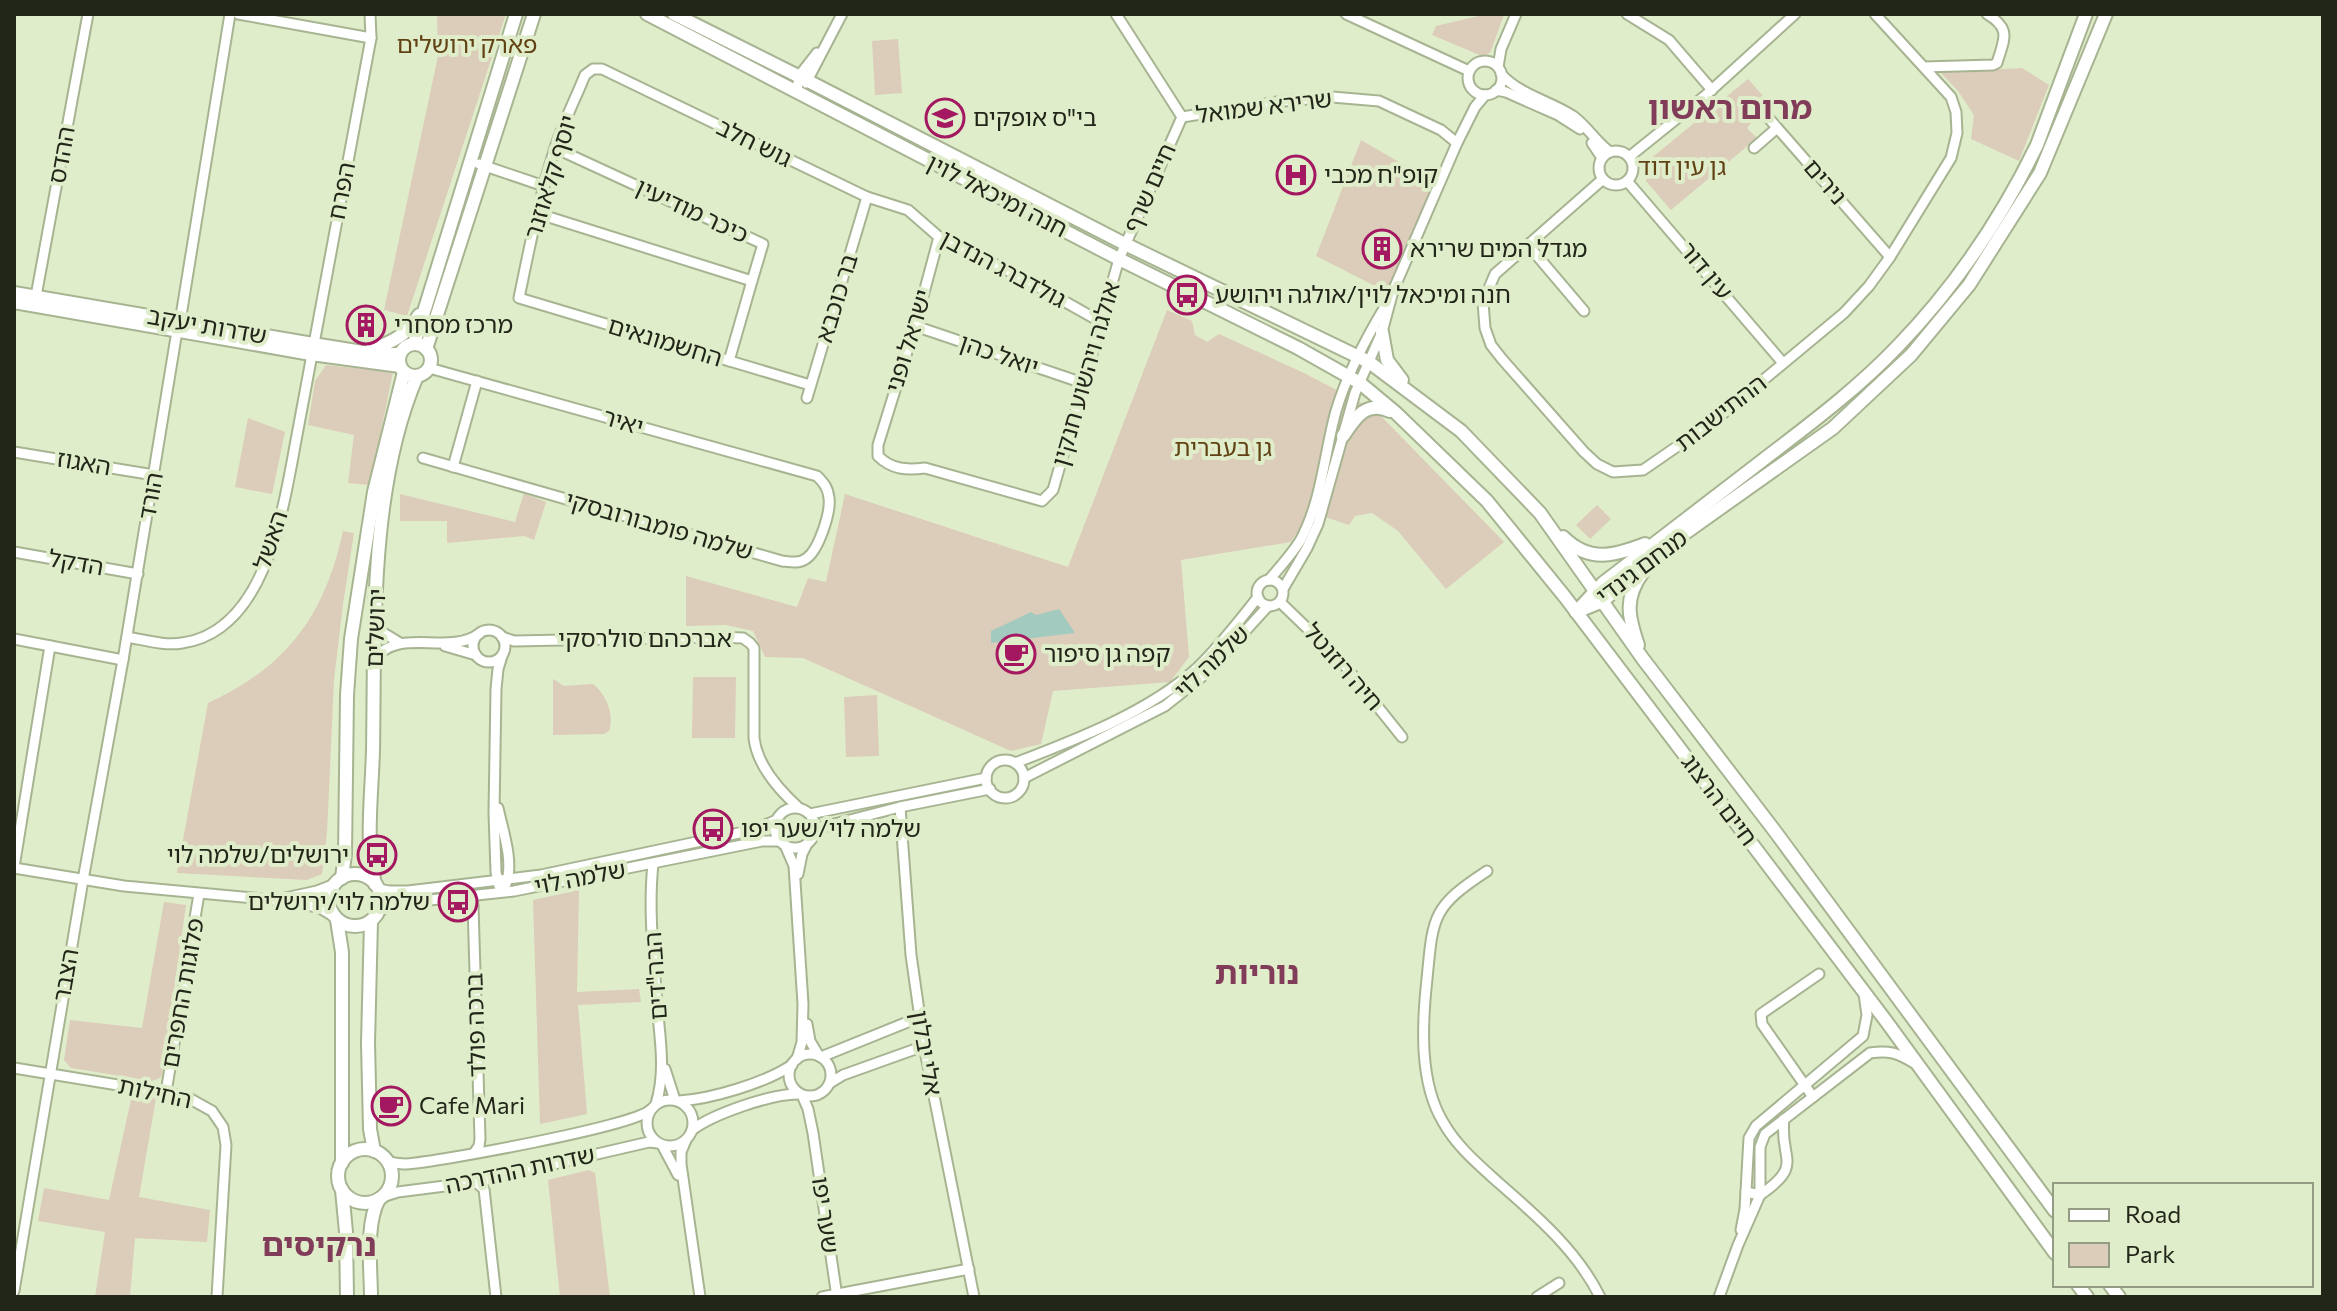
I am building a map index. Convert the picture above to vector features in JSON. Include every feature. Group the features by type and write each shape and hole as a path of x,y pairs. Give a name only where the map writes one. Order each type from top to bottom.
{"main road":[{"path":"420,347 428,298 516,14"},
{"path":"420,347 485,166 534,14"},
{"name":"חנה ומיכאל לוין","path":"647,14 1119,259 1298,348 1354,380"},
{"name":"חנה ומיכאל לוין","path":"674,14 1125,244 1364,360"},
{"path":"2074,48 2076,14"},
{"name":"מנחם גינדי","path":"1576,612 1595,590 1823,415 1876,368 1920,321 1975,250 2027,166 2086,14"},
{"name":"מנחם גינדי","path":"1576,612 1603,601 1657,553 1833,428 1895,371 1932,331 1988,258 2040,173 2106,14"},
{"name":"שדרות יעקב","path":"14,293 178,327"},
{"path":"362,352 397,340 413,324 428,298"},
{"name":"שדרות יעקב","path":"14,302 312,349 405,367"},
{"path":"1382,332 1387,360 1397,375 1433,410"},
{"path":"420,347 430,356 429,368 424,373 405,367 404,348 420,347"},
{"name":"שדרות יעקב","path":"312,349 362,352 405,367"},
{"name":"חיים הרצוג","path":"1364,360 1461,431 1540,513 1643,659 1774,830 2053,1208"},
{"name":"ירושלים","path":"377,887 371,849 376,619 385,494 408,395 405,367"},
{"name":"ירושלים","path":"339,881 345,854 347,695 353,629 379,466 405,367"},
{"name":"חיים הרצוג","path":"1354,380 1396,413 1487,501 1576,612 1863,991 2053,1250"},
{"path":"1343,436 1358,415 1371,407 1396,413"},
{"path":"1540,513 1569,542 1587,553 1616,554 1660,539"},
{"path":"1643,659 1631,625 1629,600 1635,583 1657,553"},
{"path":"347,1297 346,1232 338,1177 342,1163 342,952 329,899 339,881 353,874 361,875 377,887 381,901 375,916 368,1043 370,1129 374,1151"},
{"path":"335,918 350,927 365,925 375,916"},
{"path":"342,1163 349,1154 374,1151 388,1162 392,1179 390,1188 374,1208 371,1224 371,1297"},
{"path":"342,1190 360,1203 380,1198"}],"street":[{"name":"ההדס","path":"36,296 88,14"},
{"name":"הורד","path":"123,660 230,14"},
{"path":"238,14 371,38"},
{"name":"הפרח","path":"312,349 371,38 370,14"},
{"path":"797,91 842,14"},
{"name":"שרירא שמואל","path":"1116,14 1182,117 1332,97 1379,101 1441,130 1457,143"},
{"path":"1346,14 1469,71"},
{"path":"1364,360 1373,326 1393,291 1469,118 1478,102 1501,83 1496,67 1516,14"},
{"path":"1627,14 1669,40 1712,90"},
{"path":"1629,157 1712,90 1795,14"},
{"path":"1924,67 1997,63 2004,30 2001,22 1987,14"},
{"name":"ההתישבות","path":"1603,179 1495,274 1483,302 1485,328 1491,345 1502,359 1597,464 1613,472 1643,470 1714,421 1844,313 1890,257 1951,158 1957,133 1956,112 1951,97 1878,15"},
{"path":"1469,118 1474,91 1468,80 1469,71 1479,62 1496,67 1510,83 1581,122 1606,155"},
{"name":"יוסף קלאוזנר","path":"519,298 536,213 555,148 585,75 593,69 602,69"},
{"name":"גוש חלב","path":"602,69 867,197 908,210"},
{"path":"1496,90 1577,126 1606,155"},
{"path":"1474,91 1485,95"},
{"name":"נירים","path":"1759,107 1890,257"},
{"name":"חיים שרף","path":"1119,259 1182,117"},
{"path":"1754,148 1777,128"},
{"name":"כיכר מודיעין","path":"536,213 752,281 763,244 555,148"},
{"path":"1621,151 1629,157 1633,167 1627,181 1612,185 1603,179 1599,169 1606,155 1621,151"},
{"path":"470,161 544,186"},
{"name":"עין דור","path":"1627,181 1783,363"},
{"name":"בר כוכבא","path":"807,398 867,197"},
{"name":"גולדברג הנדבן","path":"908,210 939,237 1101,322"},
{"name":"ישראל ופני","path":"939,237 878,445 878,456 886,464 906,471 925,468 1042,501 1053,490"},
{"path":"1528,245 1584,311"},
{"name":"אולגה ויהשוע חנקין","path":"1053,490 1119,259"},
{"path":"729,361 752,281"},
{"path":"1354,380 1343,436 1318,524 1283,589 1280,602 1268,606 1258,597 1259,586 1269,580 1287,560 1301,539 1315,505 1336,410 1382,332 1393,291"},
{"name":"החשמונאים","path":"519,298 810,385"},
{"name":"יואל כהן","path":"915,326 1083,383"},
{"name":"האשל","path":"127,637 182,643 213,633 235,616 256,586 286,494 312,349"},
{"name":"יאיר","path":"429,368 817,476"},
{"path":"453,467 477,381"},
{"name":"האגוז","path":"14,452 154,475"},
{"name":"שלמה פומבורובסקי","path":"423,458 796,563 808,557 819,541 830,506 825,484 817,476"},
{"name":"הדקל","path":"14,552 138,574"},
{"path":"1269,580 1278,582 1283,589"},
{"name":"שלמה לוי","path":"1015,763 1099,729 1172,687 1225,639 1258,597"},
{"name":"חיה רוזנטל","path":"1280,602 1342,662 1402,737"},
{"name":"שלמה לוי","path":"1024,778 1165,706 1209,671 1268,606"},
{"path":"376,619 382,632 400,643"},
{"path":"374,660 384,649 400,643 434,644 473,638 488,631 502,637 505,646 496,689 494,789 497,881 502,892"},
{"path":"476,655 474,643 479,634"},
{"name":"אברכהם סולרסקי","path":"502,637 514,641 743,638 754,648 756,752 764,767 799,808"},
{"path":"14,639 123,660"},
{"path":"434,644 476,655 486,662 496,689"},
{"path":"50,646 14,868 83,880 274,900 318,907 335,918"},
{"path":"486,662 494,662 502,656"},
{"name":"הצבר","path":"14,1291 123,660"},
{"path":"1009,760 1015,763 1024,778 1020,790 1011,797 999,797 990,789 986,778 991,766 1009,760"},
{"path":"801,1094 790,1082 802,1042 803,1004 794,866 776,833 777,820 784,811 799,808 810,814 986,778"},
{"path":"494,789 507,849 509,879 502,892"},
{"path":"815,829 900,807 990,789"},
{"name":"אלי יבלון","path":"900,807 911,955 924,1046 974,1297"},
{"path":"796,889 802,854 815,829 810,814"},
{"name":"שלמה לוי","path":"377,887 408,891 582,867 753,830 777,820"},
{"name":"שלמה לוי","path":"375,916 392,904 502,892 762,841 783,843"},
{"path":"783,843 795,848 807,844"},
{"name":"הבה\"דים","path":"648,865 662,1061 660,1089 653,1107"},
{"path":"1487,871 1461,888 1442,906 1432,930 1424,1033 1427,1073 1434,1103 1454,1138 1473,1160 1572,1253 1600,1297"},
{"path":"274,900 317,891 339,881"},
{"name":"פלוגות החפרים","path":"166,1092 199,894"},
{"name":"ברכה פולד","path":"467,896 473,905 480,1139 473,1153"},
{"path":"1813,1097 1762,1024 1761,1014 1819,974"},
{"path":"1738,1245 1746,1192 1749,1138 1756,1126 1863,1036 1867,1015 1863,991"},
{"path":"803,1004 810,1041 830,1069 830,1083"},
{"path":"684,1189 676,1168 647,1130 647,1117 653,1107 666,1100 697,1099 763,1080 811,1054 820,1057 920,1017"},
{"path":"700,1297 681,1152 692,1130 715,1116 773,1098 801,1094 813,1097 843,1075 924,1046"},
{"path":"1719,1297 1760,1195 1760,1147 1765,1134 1870,1053 1885,1050 1898,1053 1917,1065"},
{"name":"הבה\"דים","path":"662,1061 677,1101"},
{"name":"החילות","path":"14,1068 185,1096 203,1104 218,1118 226,1145 217,1297"},
{"name":"שער יפו","path":"801,1094 813,1133 837,1296"},
{"name":"שער יפו","path":"813,1133 815,1105 821,1094"},
{"path":"677,1101 687,1107 692,1115 692,1130"},
{"name":"שדרות ההדרכה","path":"388,1162 408,1164 620,1123 640,1117 653,1107"},
{"path":"1746,1192 1760,1195 1776,1184 1787,1168 1784,1119"},
{"path":"660,1144 676,1145 686,1140"},
{"name":"שדרות ההדרכה","path":"380,1198 398,1192 476,1182 649,1142 660,1144"},
{"path":"476,1182 484,1189 496,1297"},
{"path":"822,1297 969,1269"},
{"path":"1537,1297 1559,1283"}],"green space":[{"name":"פארק ירושלים","path":"437,14 506,14 407,316 384,310 438,56"},
{"path":"1487,14 1504,15 1490,53 1482,56 1432,35 1436,26"},
{"path":"898,39 902,93 875,95 872,41"},
{"path":"2022,68 2049,85 2019,161 1971,139 1974,115 1940,72"},
{"name":"גן עין דוד","path":"1748,79 1763,96 1752,105 1759,114 1747,128 1757,138 1671,210 1646,181 1649,160"},
{"path":"1361,140 1435,183 1387,292 1316,256"},
{"name":"גן בעברית","path":"1167,310 1192,321 1195,335 1207,342 1219,334 1375,410 1504,542 1446,589 1398,531 1372,513 1355,516 1349,525 1310,512 1291,542 1181,560 1189,657 1170,682 1053,691 1041,744 1011,751 803,658 765,657 753,631 726,625 686,626 686,576 797,607 808,578 826,582 845,494 1068,567"},
{"path":"326,365 393,372 370,485 348,483 354,435 308,425 315,381"},
{"path":"248,418 285,432 272,494 235,487"},
{"path":"524,493 546,502 534,540 524,536 447,543 447,521 400,521 400,494 515,522"},
{"path":"1597,505 1611,519 1590,539 1576,525"},
{"path":"343,531 354,533 334,680 327,833 322,874 307,880 177,873 208,703 260,673 298,635 325,588"},
{"path":"693,677 736,677 735,738 692,738"},
{"path":"553,679 564,686 593,684 598,688 610,712 609,731 604,734 553,735"},
{"path":"877,695 879,756 846,757 844,697"},
{"path":"579,890 577,992 639,989 641,1002 578,1005 587,1114 540,1124 533,900"},
{"path":"164,902 186,905 162,1075 152,1081 71,1068 64,1060 70,1020 142,1028"},
{"path":"132,1095 156,1098 139,1197 210,1210 207,1242 135,1238 130,1297 95,1297 105,1232 38,1221 44,1188 109,1200"},
{"path":"589,1170 595,1173 610,1297 560,1297 548,1180"}],"water":[{"path":"1059,609 1075,633 991,643 991,631 1031,612 1036,615"}],"place":[{"name":"בי\"ס אופקים","path":"945,118"},
{"name":"קופ\"ח מכבי","path":"1296,175"},
{"name":"מגדל המים שרירא","path":"1382,249"},
{"name":"חנה ומיכאל לוין/אולגה ויהושע","path":"1187,295"},
{"name":"מרכז מסחרי","path":"366,325"},
{"name":"קפה גן סיפור","path":"1016,654"},
{"name":"שלמה לוי/שער יפו","path":"713,829"},
{"name":"ירושלים/שלמה לוי","path":"377,855"},
{"name":"שלמה לוי/ירושלים","path":"458,902"},
{"name":"Cafe Mari","path":"391,1106"}],"district":[{"name":"מרום ראשון","path":"1730,108"},
{"name":"נוריות","path":"1257,973"},
{"name":"נרקיסים","path":"319,1245"}]}
